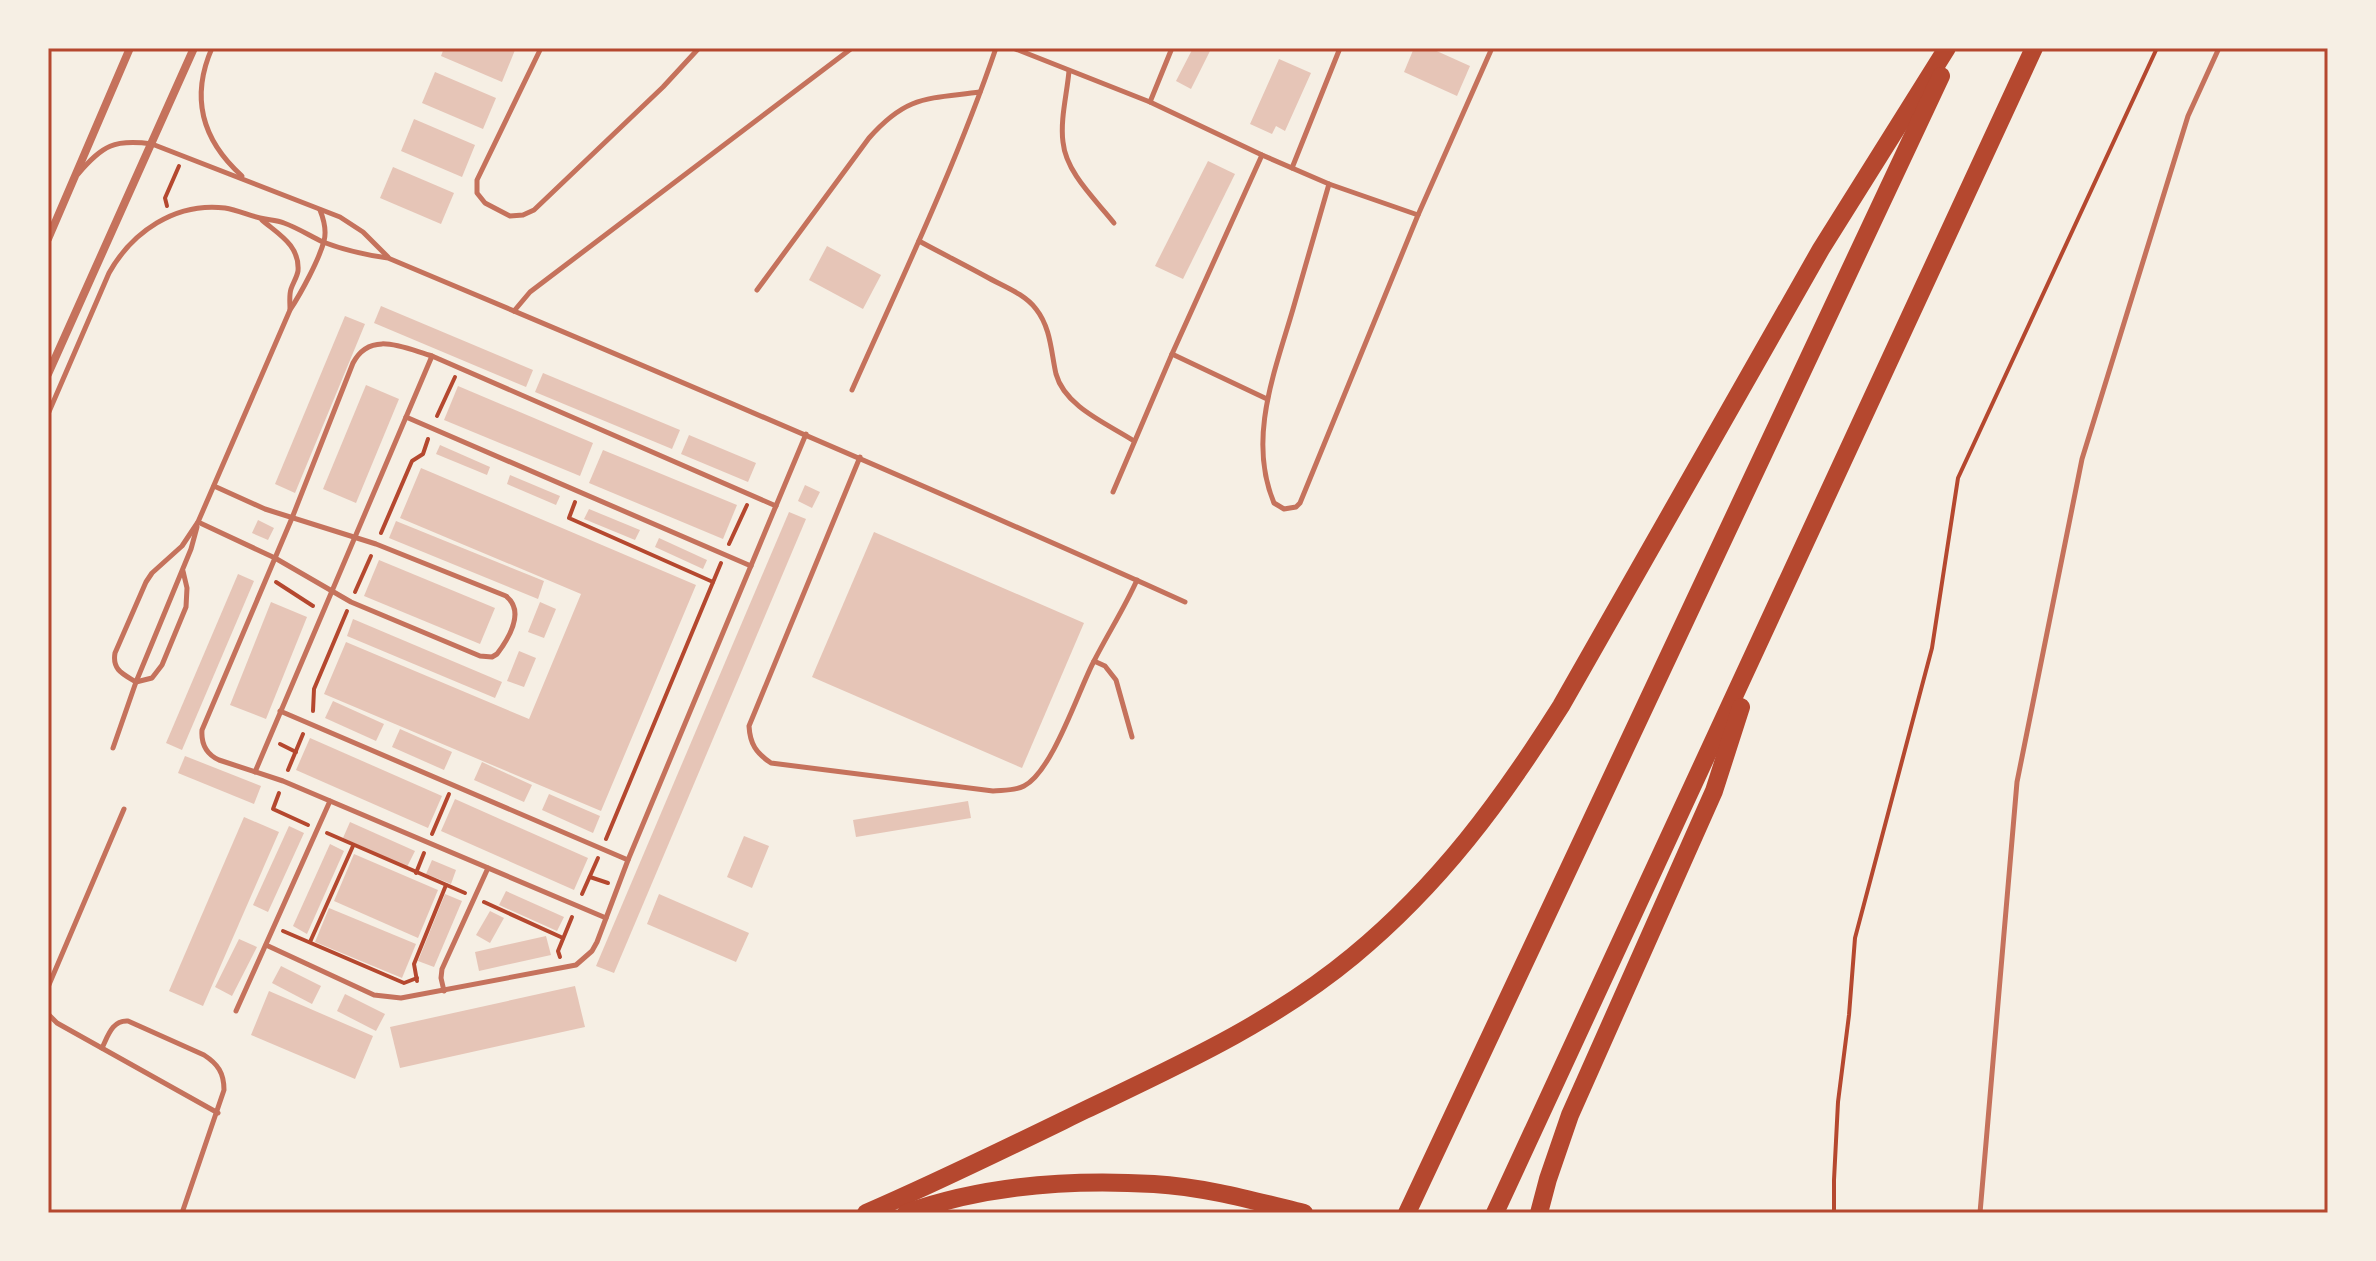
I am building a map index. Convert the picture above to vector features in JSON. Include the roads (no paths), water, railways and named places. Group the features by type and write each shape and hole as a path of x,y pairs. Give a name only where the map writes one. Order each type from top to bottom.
{"highway":[{"path":"866,1213 1172,1068 1256,1024 1311,989 1354,955 1399,915 1443,869 1522,768 1561,706 1821,249 1947,48"},
{"path":"1407,1213 1954,48"},
{"path":"1495,1213 2034,48"},
{"path":"1539,1213 1570,1115 1714,791 1764,636"},
{"path":"906,1213 964,1197 1020,1187 1084,1183 1156,1184 1219,1193 1304,1213"}],"street":[{"path":"48,239 130,48"},
{"path":"48,374 194,48"}],"lane":[{"path":"212,48 201,80 202,109 216,149 246,180"},
{"path":"541,48 477,180 480,198 510,216 534,210 663,87 699,48"},
{"path":"514,311 530,292 852,48"},
{"path":"852,390 919,241 996,48"},
{"path":"1013,48 1150,102 1329,184 1418,215"},
{"path":"1150,102 1172,48"},
{"path":"1292,168 1340,48"},
{"path":"1329,184 1267,399 1263,437 1267,482 1274,503 1290,509 1300,503 1418,215 1492,48"},
{"path":"1980,1213 2017,782 2079,475 2188,116 2219,48"},
{"path":"1069,71 1063,130 1067,158 1074,172 1114,223"},
{"path":"757,290 882,123 900,108 920,100 981,92"},
{"path":"73,180 94,156 119,142 152,144 352,224 388,258"},
{"path":"1113,492 1262,155"},
{"path":"48,414 118,256 147,228 170,216 203,208 223,208 283,222 324,242 370,256 388,258 860,457 1185,602"},
{"path":"113,748 136,682 183,571 198,522 290,310 324,242 325,223 320,210"},
{"path":"259,218 284,236 293,248 298,273 290,292 290,310"},
{"path":"919,241 1032,304 1048,333 1057,377 1065,392 1084,410 1134,441"},
{"path":"606,918 283,781 212,757 201,737 202,730 268,577 357,355 363,348 380,342 432,356 776,506"},
{"path":"1172,354 1267,399"},
{"path":"255,772 432,356"},
{"path":"406,417 751,566"},
{"path":"266,945 374,995 392,999 576,965 592,951 806,434"},
{"path":"860,457 749,726 754,748 771,763 993,791 1026,786 1048,760 1094,661 1137,580"},
{"path":"198,522 275,558 351,602 486,658 501,650 516,618 514,605 506,596 376,544 265,509 214,486"},
{"path":"183,571 187,588 186,607 162,665 152,678 136,682 117,669 115,653 146,582 182,546 198,522"},
{"path":"1094,661 1105,666 1116,680 1132,737"},
{"path":"280,711 628,860"},
{"path":"236,1011 330,801"},
{"path":"48,987 124,809"},
{"path":"444,991 442,969 488,868"},
{"path":"48,1014 57,1023 218,1113"},
{"path":"102,1048 114,1026 128,1021 204,1055 220,1069 224,1090 218,1113 182,1213"}]}
